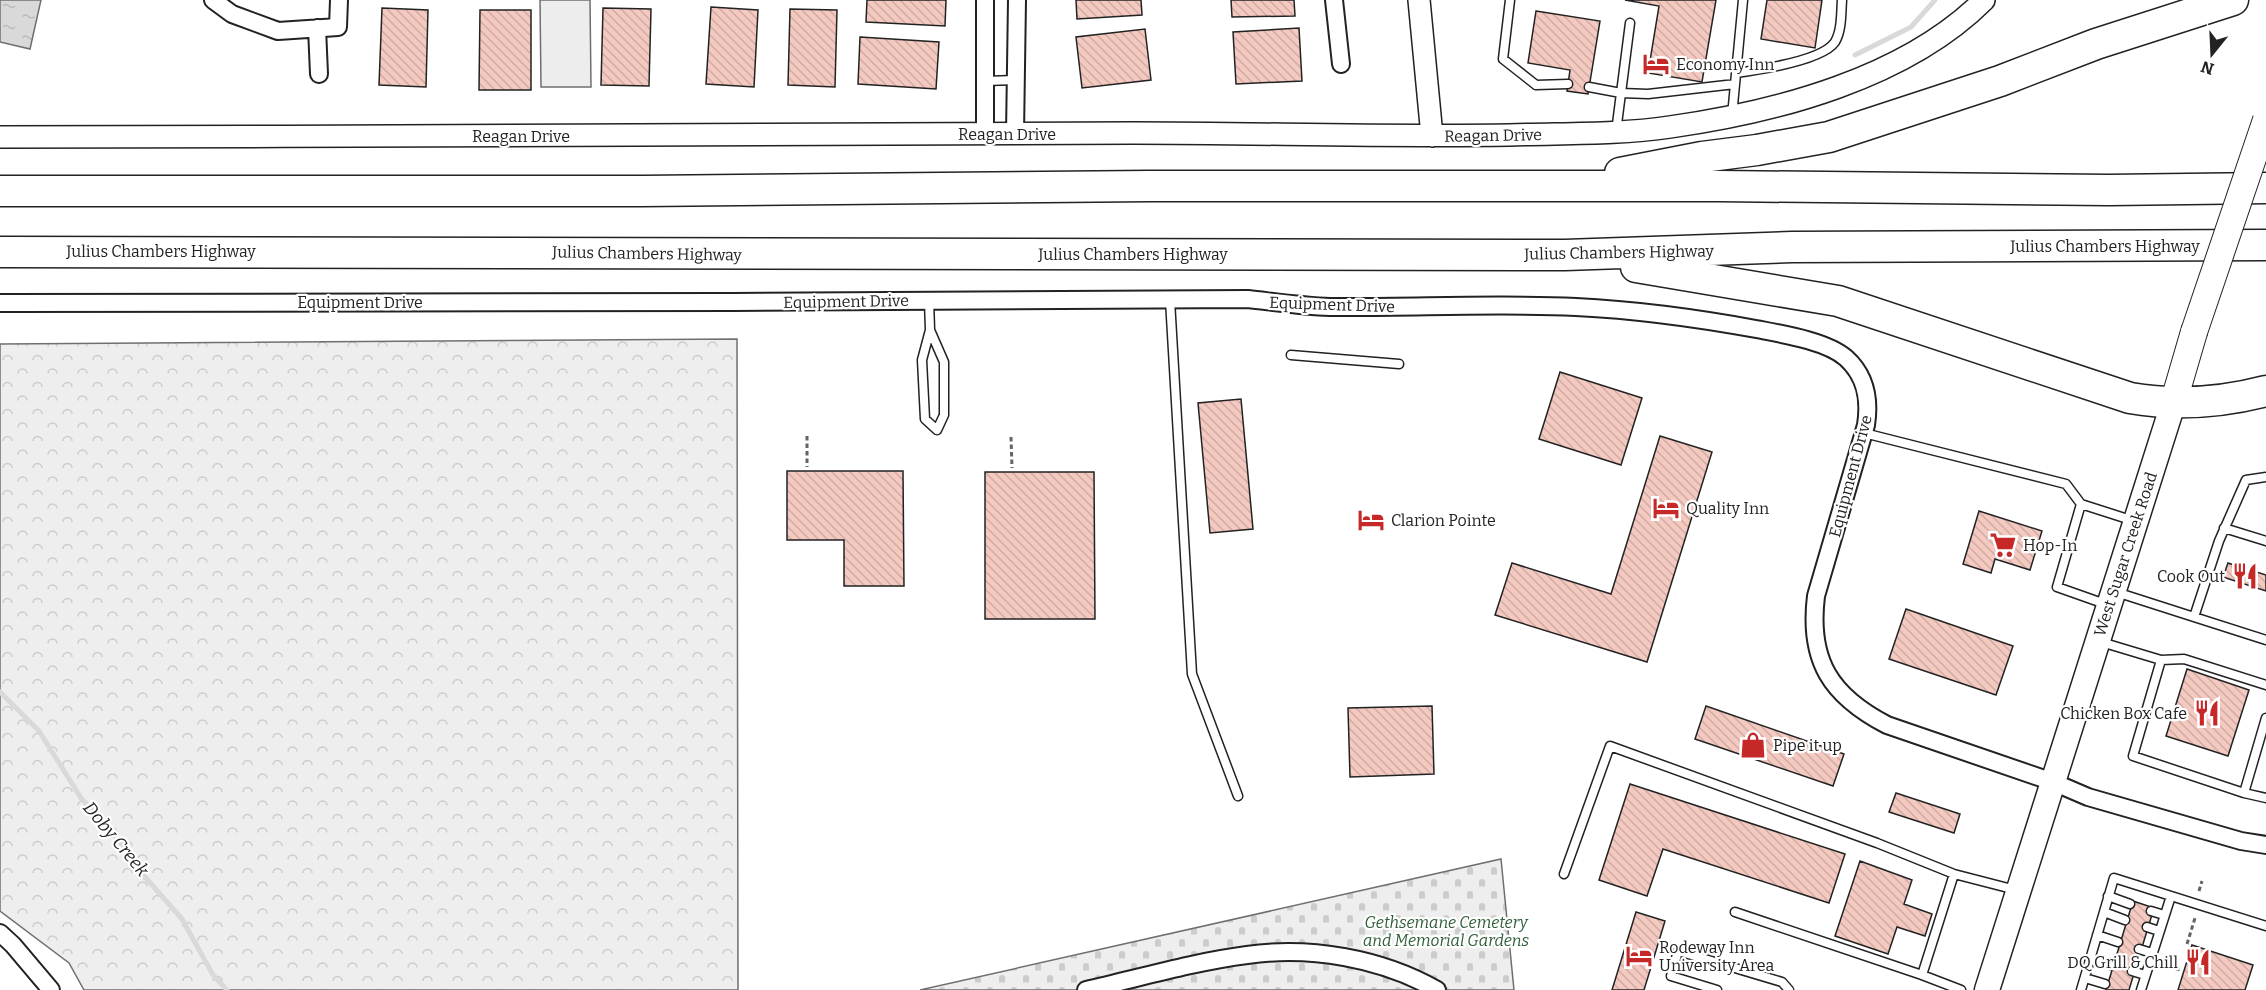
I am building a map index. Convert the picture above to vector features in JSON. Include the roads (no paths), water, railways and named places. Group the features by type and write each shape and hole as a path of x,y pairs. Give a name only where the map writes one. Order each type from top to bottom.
{"highway":[{"path":"1552,187 1702,157 1828,137 1989,85 2096,44 2233,0"},
{"path":"0,191 1150,186 2109,190 2266,188"},
{"name":"Julius Chambers Highway","path":"0,252 1565,255 1792,247 2266,245"},
{"path":"1565,255 1838,301 2130,398 2173,404 2228,400 2266,391"}],"main road":[{"name":"West Sugar Creek Road","path":"1987,990 2194,332 2266,120"}],"street":[{"path":"213,0 232,14 278,31 338,27 339,0"},
{"path":"985,0 985,134"},
{"path":"1015,134 1017,0"},
{"path":"1334,0 1341,64"},
{"path":"1419,0 1432,136"},
{"name":"Reagan Drive","path":"0,137 985,134 1432,136 1616,132 1671,127 1732,116 1843,86 1918,51 1949,32 1984,0"},
{"path":"317,28 319,74"},
{"name":"Equipment Drive","path":"0,303 1248,299 1329,307 1573,307 1637,310 1701,318 1779,334 1830,348 1846,357 1858,371 1866,388 1869,406 1864,433 1816,596 1814,633 1819,656 1827,676 1844,696 1864,713 1887,725 2088,796 2241,841 2266,845"},
{"path":"0,933 51,990"},
{"path":"1086,990 1238,956 1288,952 1352,958 1390,969 1437,990"}],"lane":[{"path":"1510,0 1503,59 1536,85 1568,84"},
{"path":"1732,116 1743,0"},
{"path":"1736,73 1784,65 1818,54 1834,43 1841,25 1842,0"},
{"path":"1616,132 1630,23"},
{"path":"985,81 1016,80"},
{"path":"1589,87 1621,93 1648,94 1735,84"},
{"path":"929,300 930,330 922,360 925,420 937,430 944,415 944,362 930,330"},
{"path":"1170,300 1192,674 1238,796"},
{"path":"1291,355 1399,364"},
{"path":"1864,433 2066,484 2081,504 2136,522"},
{"path":"2194,617 2224,528 2246,480 2266,477"},
{"path":"2081,504 2057,587 2194,617 2266,640"},
{"path":"2224,528 2266,541"},
{"path":"2098,641 2161,660 2184,659 2266,685"},
{"path":"2161,660 2133,756 2244,793 2266,798"},
{"path":"2244,793 2266,718"},
{"path":"1564,874 1611,746 1877,843 1954,874 2019,890"},
{"path":"1922,975 1954,874"},
{"path":"2081,990 2114,878 2266,926"},
{"path":"2108,896 2130,904"},
{"path":"2141,990 2170,896"},
{"path":"2151,911 2164,915"},
{"path":"1735,912 1961,990"},
{"path":"2103,912 2125,920"},
{"path":"2146,927 2159,931"},
{"path":"2097,935 2118,942"},
{"path":"2139,949 2151,957"},
{"path":"1716,990 1671,976 1678,951 1782,982 1789,990"},
{"path":"2090,958 2111,965"},
{"path":"2132,971 2145,975"},
{"path":"2085,978 2105,984"}],"water":[{"path":"0,0 41,0 30,49 0,42"}],"waterway":[{"path":"1855,55 1911,27 1935,0"},
{"name":"Doby Creek","path":"0,692 39,731 81,798 117,838 145,877 182,919 213,975 227,990"}],"place":[{"name":"Economy Inn","path":"1656,64"},
{"name":"Quality Inn","path":"1666,508"},
{"name":"Clarion Pointe","path":"1371,520"},
{"name":"Hop-In","path":"2003,545"},
{"name":"Cook Out","path":"2245,576"},
{"name":"Chicken Box Cafe","path":"2207,713"},
{"name":"Pipe it up","path":"1753,745"},
{"name":"Rodeway Inn University Area","path":"1639,956"},
{"name":"DQ Grill & Chill","path":"2198,962"}],"park label":[{"name":"Gethsemane Cemetery and Memorial Gardens","path":"1446,931"}]}
